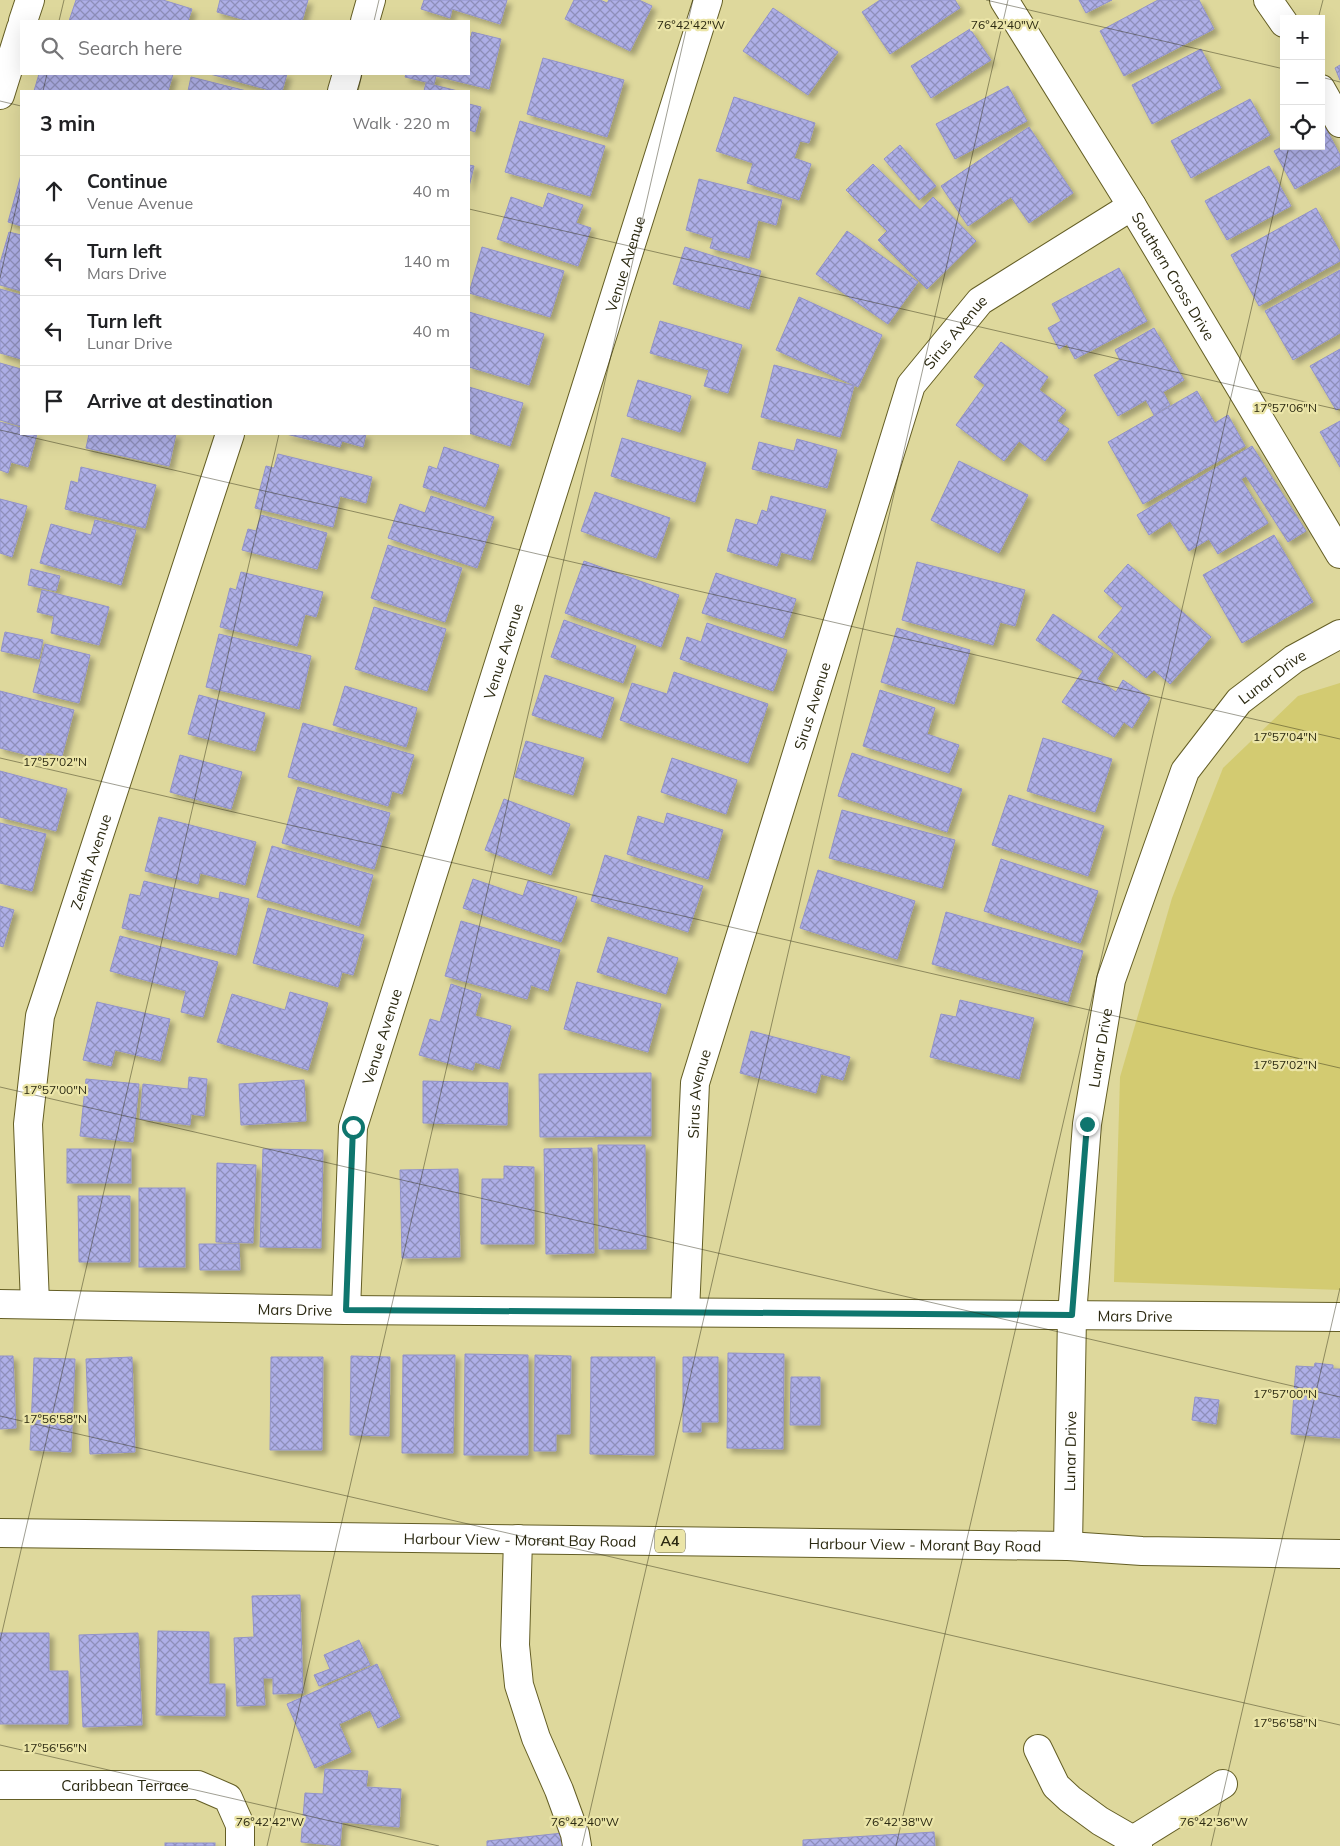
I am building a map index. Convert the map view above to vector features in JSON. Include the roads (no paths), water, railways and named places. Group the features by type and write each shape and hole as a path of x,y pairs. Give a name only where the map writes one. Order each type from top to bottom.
{"main road":[{"path":"23,20 30,0"},
{"path":"364,20 372,0"},
{"name":"Venue Avenue","path":"346,1310 353,1127 708,0"},
{"name":"Southern Cross Drive","path":"1004,0 1132,206 1340,554"},
{"path":"1268,0 1280,17"},
{"path":"0,95 20,31"},
{"path":"342,90 347,75"},
{"path":"1325,95 1340,123"},
{"name":"Sirus Avenue","path":"685,1312 695,1083 911,385 980,301 1132,206"},
{"name":"Zenith Avenue","path":"35,1304 28,1124 40,1016 230,435"},
{"name":"Lunar Drive","path":"1068,1546 1072,1315 1087,1124 1112,980 1184,771 1239,701 1294,659 1340,634"},
{"name":"Mars Drive","path":"0,1304 346,1310 1340,1317"},
{"name":"Harbour View - Morant Bay Road","path":"0,1533 1068,1546 1142,1551 1340,1554"},
{"path":"518,1539 515,1644 519,1685 536,1738 562,1798 575,1834 577,1846"},
{"path":"1038,1748 1056,1786 1100,1821 1136,1843 1223,1784"},
{"name":"Caribbean Terrace","path":"0,1785 198,1785 228,1798 240,1825 240,1846"}]}
